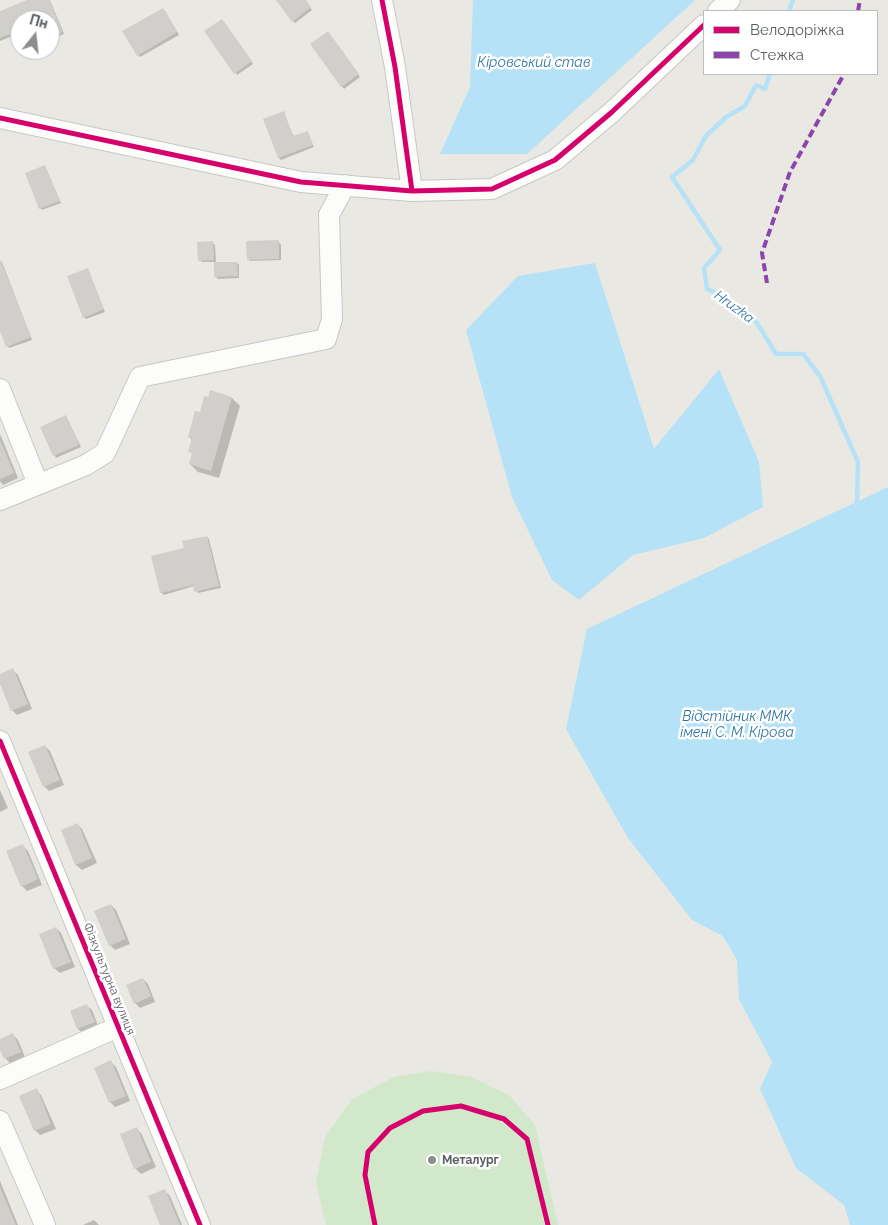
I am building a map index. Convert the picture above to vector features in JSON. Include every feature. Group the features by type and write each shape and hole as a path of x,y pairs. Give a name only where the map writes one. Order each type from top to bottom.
{"street":[{"path":"382,0 395,67 412,191"},
{"path":"719,10 730,0"},
{"path":"0,118 301,182 412,191 492,190 555,160 612,112 703,26"},
{"path":"0,500 86,465 105,453 140,377 326,339 332,319 329,216 345,185"},
{"path":"0,389 38,484"},
{"name":"Фiзкультурна вулиця","path":"0,741 200,1225"},
{"path":"0,1079 118,1027"},
{"path":"0,1121 45,1225"}],"green space":[{"name":"Металург","path":"432,1071 471,1077 510,1096 535,1125 558,1225 326,1225 316,1183 325,1137 352,1099 394,1077"}],"water":[{"name":"Кіровський став","path":"473,0 695,0 527,154 440,154 470,87"},
{"path":"595,263 654,449 719,369 759,462 763,507 704,538 633,555 579,600 552,580 512,497 466,330 518,276"},
{"name":"Відстійник ММК імені С. М. Кірова","path":"888,487 888,1225 850,1225 844,1205 796,1168 760,1089 772,1062 739,999 737,960 723,936 692,920 628,838 566,729 587,629"}],"building":[{"path":"27,0 50,0 54,10 10,10 10,34 0,38 0,11"},
{"path":"276,0 306,0 311,7 292,22"},
{"path":"163,8 177,32 137,56 122,31"},
{"path":"222,19 252,61 234,74 204,31"},
{"path":"328,31 359,74 341,87 310,44"},
{"path":"284,111 293,136 308,131 313,145 278,158 263,119"},
{"path":"45,165 60,201 39,209 25,173"},
{"path":"279,240 279,259 247,260 246,241"},
{"path":"213,241 214,260 198,261 197,242"},
{"path":"0,261 31,337 6,347 0,331"},
{"path":"214,262 237,262 238,276 214,277"},
{"path":"88,268 104,309 83,318 67,276"},
{"path":"210,390 232,397 211,471 189,464 192,453 188,452 192,438 188,437 195,411 200,412 204,396 208,397"},
{"path":"66,415 79,445 53,456 40,427"},
{"path":"0,440 14,473 0,479"},
{"path":"207,536 219,586 194,592 193,585 160,593 151,556 184,548 182,541"},
{"path":"13,668 28,704 11,711 0,684 0,674"},
{"path":"45,745 60,780 43,787 28,752"},
{"path":"78,823 92,858 75,865 61,830"},
{"path":"23,844 38,879 21,887 6,851"},
{"path":"111,904 126,939 109,946 94,911"},
{"path":"56,927 71,962 53,969 39,934"},
{"path":"143,978 151,996 134,1004 126,985"},
{"path":"87,1004 95,1022 77,1029 70,1011"},
{"path":"13,1033 21,1052 4,1059 0,1050 0,1039"},
{"path":"111,1060 126,1096 109,1103 94,1068"},
{"path":"37,1088 51,1124 34,1131 19,1096"},
{"path":"137,1127 151,1162 134,1169 120,1134"},
{"path":"0,1187 16,1225 0,1225"},
{"path":"165,1189 180,1225 160,1225 148,1196"}],"waterway":[{"name":"Hruzka","path":"789,10 793,0"},
{"name":"Hruzka","path":"770,75 765,89 756,85 745,106 726,117 706,136 693,160 672,177 720,250 704,268 707,289 723,296 757,323 776,354 803,354 820,376 858,462 857,502"}],"marked path":[{"path":"858,10 860,0"},
{"path":"767,283 762,253 790,172 843,75"}],"cycle path":[{"path":"382,0 395,67 412,191 492,189 555,160 612,112 703,26"},
{"path":"0,118 301,182 412,191"},
{"path":"0,741 200,1225"},
{"path":"375,1225 365,1175 368,1152 390,1128 423,1111 461,1106 504,1119 527,1139 548,1225"}],"place":[{"name":"Металург","path":"432,1160"}]}
